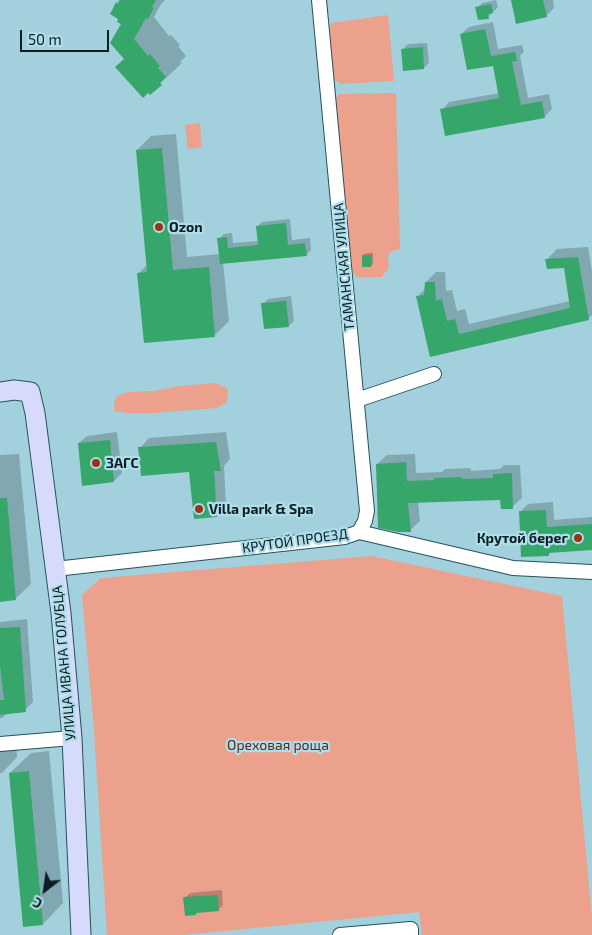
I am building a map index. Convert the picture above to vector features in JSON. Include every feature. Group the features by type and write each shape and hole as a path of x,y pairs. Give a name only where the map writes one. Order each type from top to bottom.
{"street":[{"name":"ТАМАНСКАЯ УЛИЦА","path":"319,0 368,511 365,522 359,532"},
{"path":"357,400 434,374"},
{"name":"УЛИЦА ИВАНА ГОЛУБЦА","path":"0,392 14,390 30,392 35,413 61,613 72,738 81,935"},
{"name":"КРУТОЙ ПРОЕЗД","path":"55,569 345,537 359,532 513,568 592,572"},
{"path":"0,744 72,738"},
{"path":"340,935 411,932"}],"green space":[{"path":"388,15 394,81 341,84 333,78 328,34 331,23"},
{"path":"396,93 400,249 392,251 388,256 389,267 382,277 357,277 350,270 336,98 339,94"},
{"path":"200,123 202,147 188,149 185,125"},
{"path":"216,383 228,389 227,402 217,408 155,413 114,411 114,402 117,396 128,392 154,391 179,386"},
{"name":"Ореховая роща","path":"371,556 562,596 592,935 422,935 419,912 183,935 107,935 94,730 82,595 101,578"}],"building":[{"path":"120,0 156,0 148,19 146,18 134,39 148,56 150,54 166,77 160,83 162,85 143,98 115,67 124,59 110,43 121,24 117,22 118,19 110,14 116,2 118,4"},
{"path":"511,0 543,0 547,17 516,24"},
{"path":"491,4 493,13 488,14 489,19 478,20 475,7"},
{"path":"485,29 491,56 515,52 517,61 512,62 521,105 542,101 545,118 445,136 440,109 499,98 493,66 467,70 460,34"},
{"path":"423,47 424,69 403,71 401,49"},
{"path":"162,148 173,270 209,267 215,337 144,343 137,273 147,272 136,150"},
{"path":"286,223 288,245 305,243 307,256 220,264 217,238 227,237 228,248 258,245 256,226"},
{"path":"362,255 372,255 371,267 362,267"},
{"path":"578,257 589,320 430,357 416,296 424,295 425,282 435,282 436,301 442,299 447,321 455,319 459,334 570,308 564,268 547,269 545,259"},
{"path":"286,301 289,327 264,329 261,303"},
{"name":"ЗАГС","path":"110,440 114,482 82,486 78,443"},
{"path":"216,442 221,471 214,471 217,517 194,519 189,472 141,476 138,447"},
{"path":"406,462 407,481 462,477 462,479 493,478 493,474 512,473 513,509 501,509 500,500 408,503 411,532 398,532 378,528 376,464"},
{"path":"0,498 7,498 16,600 0,602"},
{"path":"546,510 547,527 592,524 592,550 549,553 549,556 521,557 519,511"},
{"path":"20,627 26,712 0,715 0,700 4,700 0,665 0,628"},
{"path":"29,771 43,925 23,927 9,773"},
{"path":"218,895 219,911 185,916 183,897"}],"place":[{"name":"Ozon","path":"159,227"},
{"name":"ЗАГС","path":"96,463"},
{"name":"Villa park & Spa","path":"199,509"},
{"name":"Крутой берег","path":"578,538"}]}
